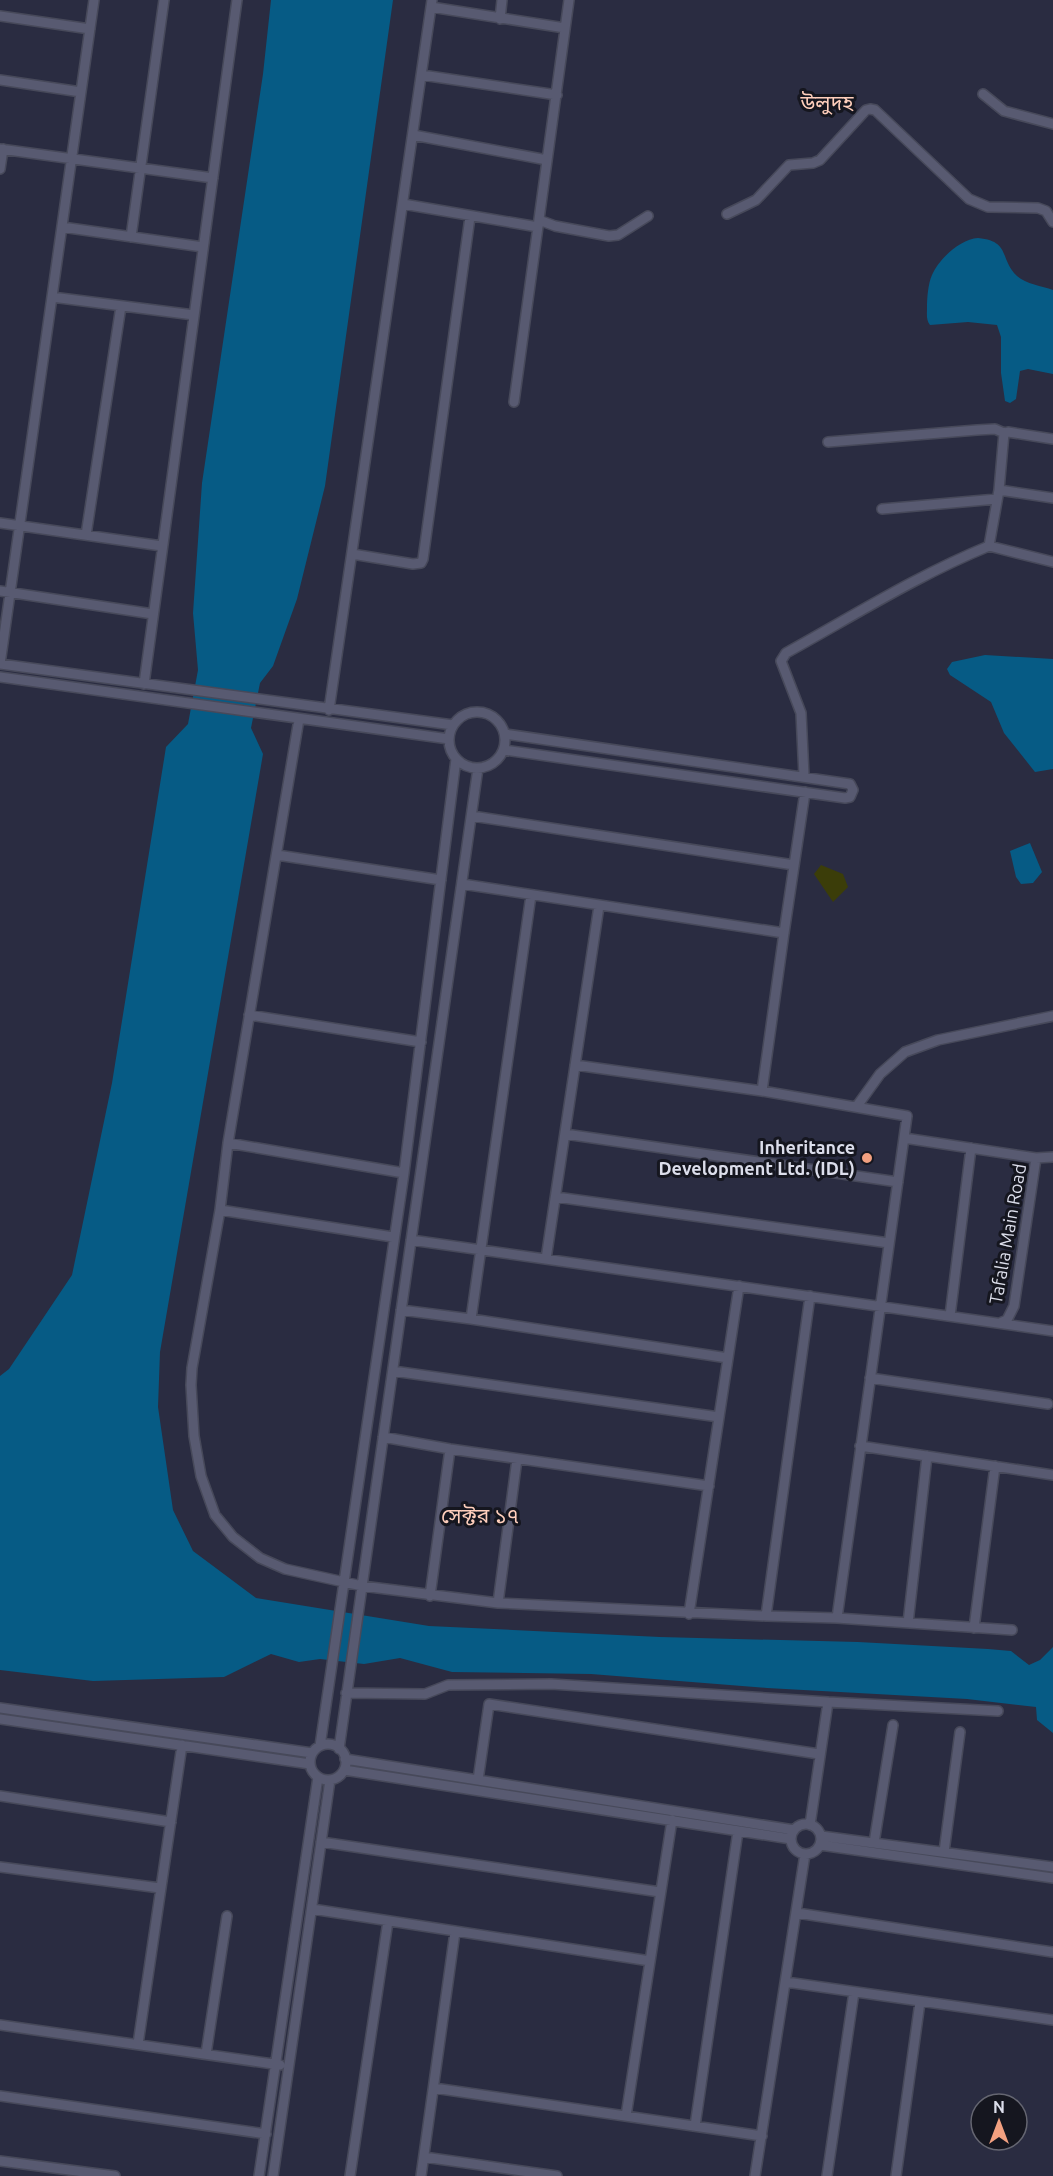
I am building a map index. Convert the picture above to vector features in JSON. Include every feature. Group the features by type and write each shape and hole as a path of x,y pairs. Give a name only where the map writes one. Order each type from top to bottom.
{"street":[{"path":"94,0 20,526 5,592 0,664 453,725"},
{"path":"131,237 164,0"},
{"path":"144,684 237,0"},
{"path":"500,19 502,0"},
{"path":"514,402 569,0"},
{"path":"329,710 432,4 500,19 565,28"},
{"path":"0,16 90,29"},
{"path":"422,75 557,95"},
{"path":"0,80 81,92"},
{"path":"983,94 1010,113 1053,124"},
{"path":"728,214 756,200 789,165 813,163 820,160 866,110 870,109 875,110 969,199 988,207 1038,208 1046,211 1053,222"},
{"path":"413,135 547,160"},
{"path":"0,169 1,149 213,178"},
{"path":"403,204 470,216 538,223 609,236 618,235 648,216"},
{"path":"352,554 413,564 421,563 423,559 470,216"},
{"path":"62,227 203,247"},
{"path":"52,297 194,315"},
{"path":"86,535 121,306"},
{"path":"828,442 995,429 1004,434 1008,432 1053,439"},
{"path":"989,546 998,495 1004,434"},
{"path":"882,510 998,495 1053,498"},
{"path":"0,523 162,546"},
{"path":"804,776 801,713 781,661 783,657 893,593 989,546 1053,562"},
{"path":"5,592 153,614"},
{"path":"47,684 50,671"},
{"path":"0,677 449,739"},
{"path":"484,712 500,722 505,734 504,750 494,763 478,768 465,766 452,753 449,739 453,725 466,714 484,712"},
{"path":"299,719 228,1143 220,1210 192,1368 194,1436 206,1494 215,1515 224,1527 260,1558 285,1569 361,1588 498,1603 689,1614 837,1618 1012,1630"},
{"path":"504,750 845,798 850,797 853,790 850,783 505,734"},
{"path":"321,1746 404,1173 456,759"},
{"path":"339,1749 478,768"},
{"path":"762,1091 805,792"},
{"path":"472,816 794,865"},
{"path":"277,855 441,880"},
{"path":"462,884 784,933"},
{"path":"471,1319 531,895"},
{"path":"546,1259 599,906"},
{"path":"249,1015 421,1042"},
{"path":"857,1106 880,1074 905,1052 938,1040 1053,1016"},
{"path":"575,1065 762,1091 907,1116 837,1618"},
{"path":"565,1134 898,1182"},
{"path":"904,1138 1036,1158"},
{"path":"228,1143 404,1173"},
{"path":"950,1316 971,1148"},
{"name":"Tafalia Main Road","path":"1000,1323 1007,1320 1014,1306 1036,1158 1053,1157"},
{"path":"556,1197 889,1243"},
{"path":"220,1210 393,1237"},
{"path":"411,1240 1053,1330"},
{"path":"689,1614 739,1286"},
{"path":"766,1616 810,1296"},
{"path":"401,1310 728,1358"},
{"path":"393,1371 719,1417"},
{"path":"870,1377 1048,1404"},
{"path":"383,1437 450,1449 709,1486"},
{"path":"860,1446 1053,1475"},
{"path":"430,1596 450,1449"},
{"path":"908,1623 927,1456"},
{"path":"498,1603 517,1459"},
{"path":"974,1628 995,1466"},
{"path":"346,1693 425,1694 448,1684 551,1684 999,1711"},
{"path":"810,1825 828,1702"},
{"path":"478,1780 489,1704 819,1754"},
{"path":"0,1707 312,1754"},
{"path":"0,1719 310,1764"},
{"path":"874,1843 893,1725"},
{"path":"944,1852 960,1732"},
{"path":"138,2044 182,1745"},
{"path":"330,1745 339,1749 345,1759 344,1770 336,1778 330,1780 318,1778 314,1774 310,1764 312,1754 321,1746 330,1745"},
{"path":"345,1759 792,1835"},
{"path":"344,1770 738,1831 792,1835"},
{"path":"260,2176 318,1778"},
{"path":"273,2176 330,1780"},
{"path":"0,1796 171,1822"},
{"path":"626,2116 672,1820"},
{"path":"801,1825 810,1825 817,1829 820,1840 814,1852 805,1854 793,1848 792,1835 801,1825"},
{"path":"695,2126 738,1831"},
{"path":"820,1840 874,1843 1053,1867"},
{"path":"820,1840 1053,1878"},
{"path":"321,1842 660,1892"},
{"path":"756,2176 805,1854"},
{"path":"0,1867 160,1888"},
{"path":"312,1909 650,1961"},
{"path":"797,1912 1052,1952"},
{"path":"206,2054 227,1916"},
{"path":"350,2176 387,1921"},
{"path":"422,2176 455,1932"},
{"path":"786,1982 1053,2020"},
{"path":"827,2176 854,1992"},
{"path":"896,2176 920,2002"},
{"path":"0,2025 288,2066"},
{"path":"434,2088 762,2136"},
{"path":"0,2096 266,2134"},
{"path":"424,2157 557,2176"},
{"path":"0,2161 115,2176"}],"shaded area":[{"path":"821,865 843,874 848,887 833,902 814,874"}],"water":[{"path":"271,0 393,0 325,486 297,599 273,666 260,683 251,728 263,754 160,1352 158,1407 173,1510 193,1551 256,1598 429,1626 988,1649 1011,1651 1029,1665 1040,1660 1053,1647 1053,1733 1037,1720 1036,1707 967,1699 767,1688 591,1674 452,1672 400,1658 364,1664 320,1659 299,1662 271,1654 224,1677 93,1681 0,1670 0,1376 9,1369 72,1275 112,1083 166,747 188,724 198,670 193,613 202,483 263,74"},
{"path":"978,238 988,240 1000,247 1012,270 1021,279 1053,290 1053,374 1028,369 1020,371 1016,399 1010,403 1005,401 1001,373 1001,337 997,325 968,322 930,325 927,319 929,287 935,269 957,246"},
{"path":"985,655 1053,659 1053,769 1035,772 1004,733 991,702 950,675 947,669 952,662"},
{"path":"1030,843 1042,872 1033,883 1021,884 1016,877 1010,851"}],"place":[{"name":"Inheritance Development Ltd. (IDL)","path":"867,1158"}],"district":[{"name":"উলুদহ","path":"827,103"},
{"name":"সেক্টর ১৭","path":"480,1516"}]}
